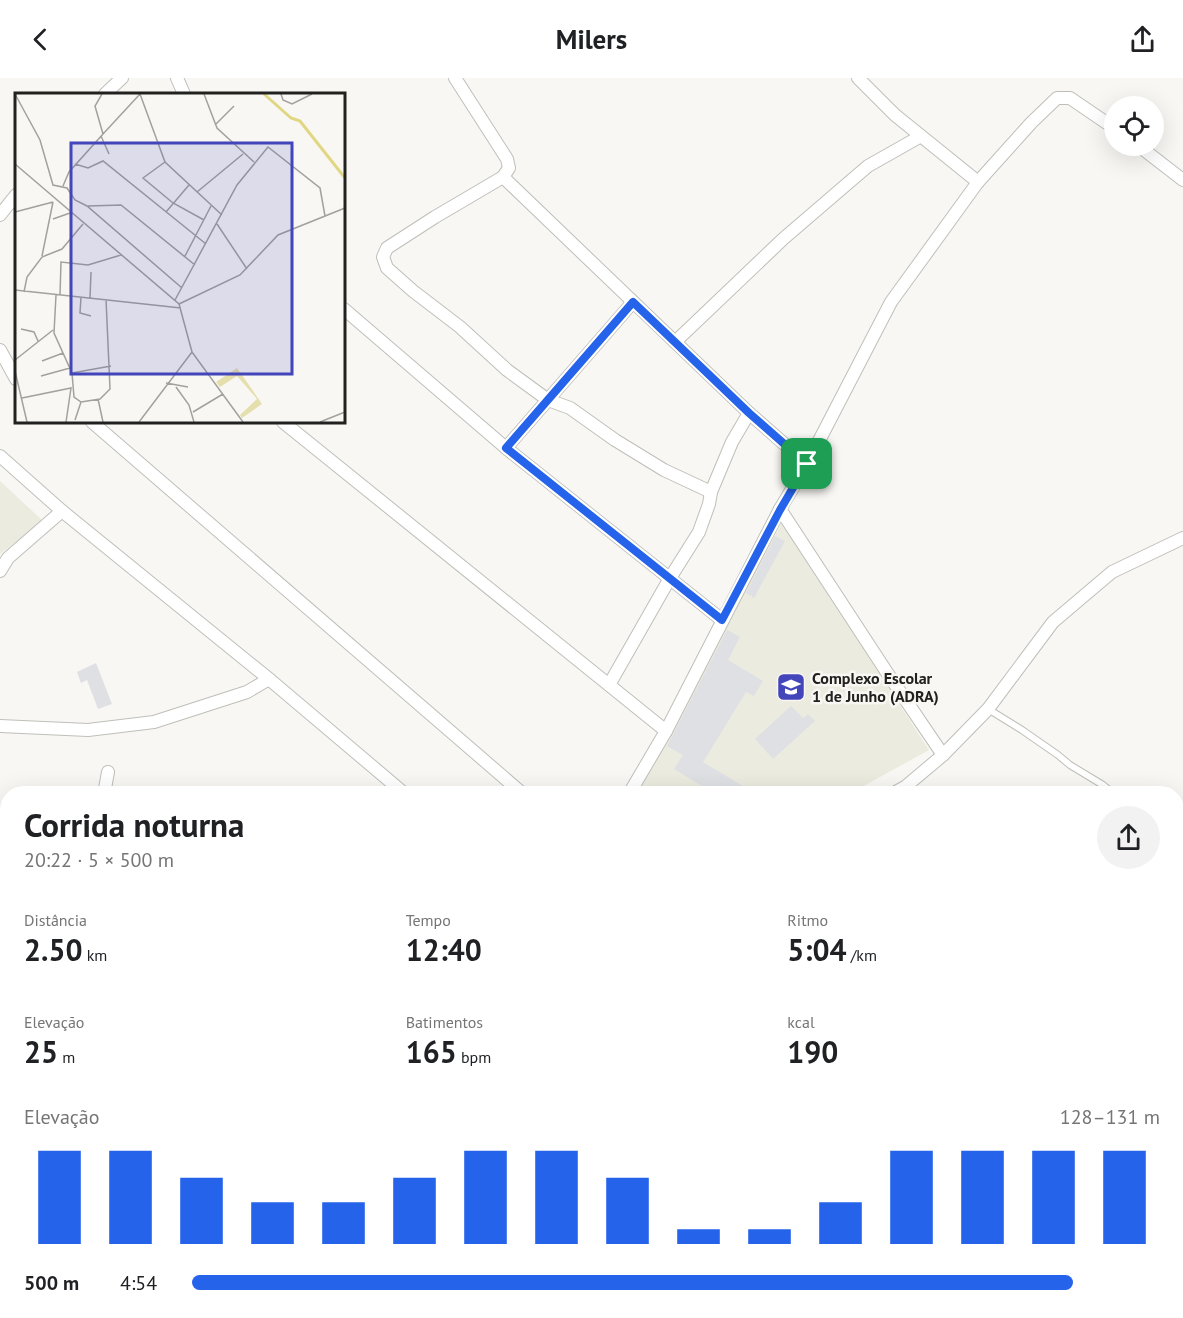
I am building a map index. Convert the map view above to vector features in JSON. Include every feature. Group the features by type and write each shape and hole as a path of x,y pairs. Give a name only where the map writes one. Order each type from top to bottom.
{"street":[{"path":"106,93 122,78"},
{"path":"177,78 184,93"},
{"path":"455,78 507,159 509,168 503,177 387,248 383,257 387,268 507,370 548,400 570,408 615,440 664,470 711,492"},
{"path":"858,78 895,115 978,182"},
{"path":"634,786 666,731 722,620 807,464 891,302 978,182 1031,123 1057,98 1070,98 1104,121"},
{"path":"675,342 783,239 868,166 921,136"},
{"path":"1151,156 1183,180"},
{"path":"503,177 749,413 807,464"},
{"path":"0,215 15,196"},
{"path":"506,448 633,302"},
{"path":"345,310 506,448 722,620"},
{"path":"0,350 15,377"},
{"path":"609,685 699,532 711,492 732,442 749,413"},
{"path":"93,423 514,786"},
{"path":"284,423 666,731"},
{"path":"0,456 62,511 269,679 396,786"},
{"path":"780,510 943,755"},
{"path":"0,571 8,558 62,511"},
{"path":"906,786 943,755 988,709 1053,622 1112,572 1183,538"},
{"path":"0,726 88,730 154,722 247,692 269,679"},
{"path":"105,786 108,772"}],"lane":[{"path":"988,709 1104,786"}],"shaded area":[{"path":"0,481 43,521 0,554"},
{"name":"Complexo Escolar 1 de Junho (ADRA)","path":"782,522 929,750 864,786 639,786"}],"building":[{"path":"775,536 785,541 754,598 746,593"},
{"path":"727,630 740,637 728,660 763,681 754,696 746,692 703,762 743,786 702,786 674,769 683,755 667,746"},
{"path":"96,663 112,704 98,709 87,680 81,683 77,672"},
{"path":"791,706 803,718 808,714 815,721 773,759 755,739"}],"place":[{"name":"Complexo Escolar 1 de Junho (ADRA)","path":"791,687"}],"route":[{"path":"633,302 749,413 807,464 722,620 506,448 633,302"}]}
